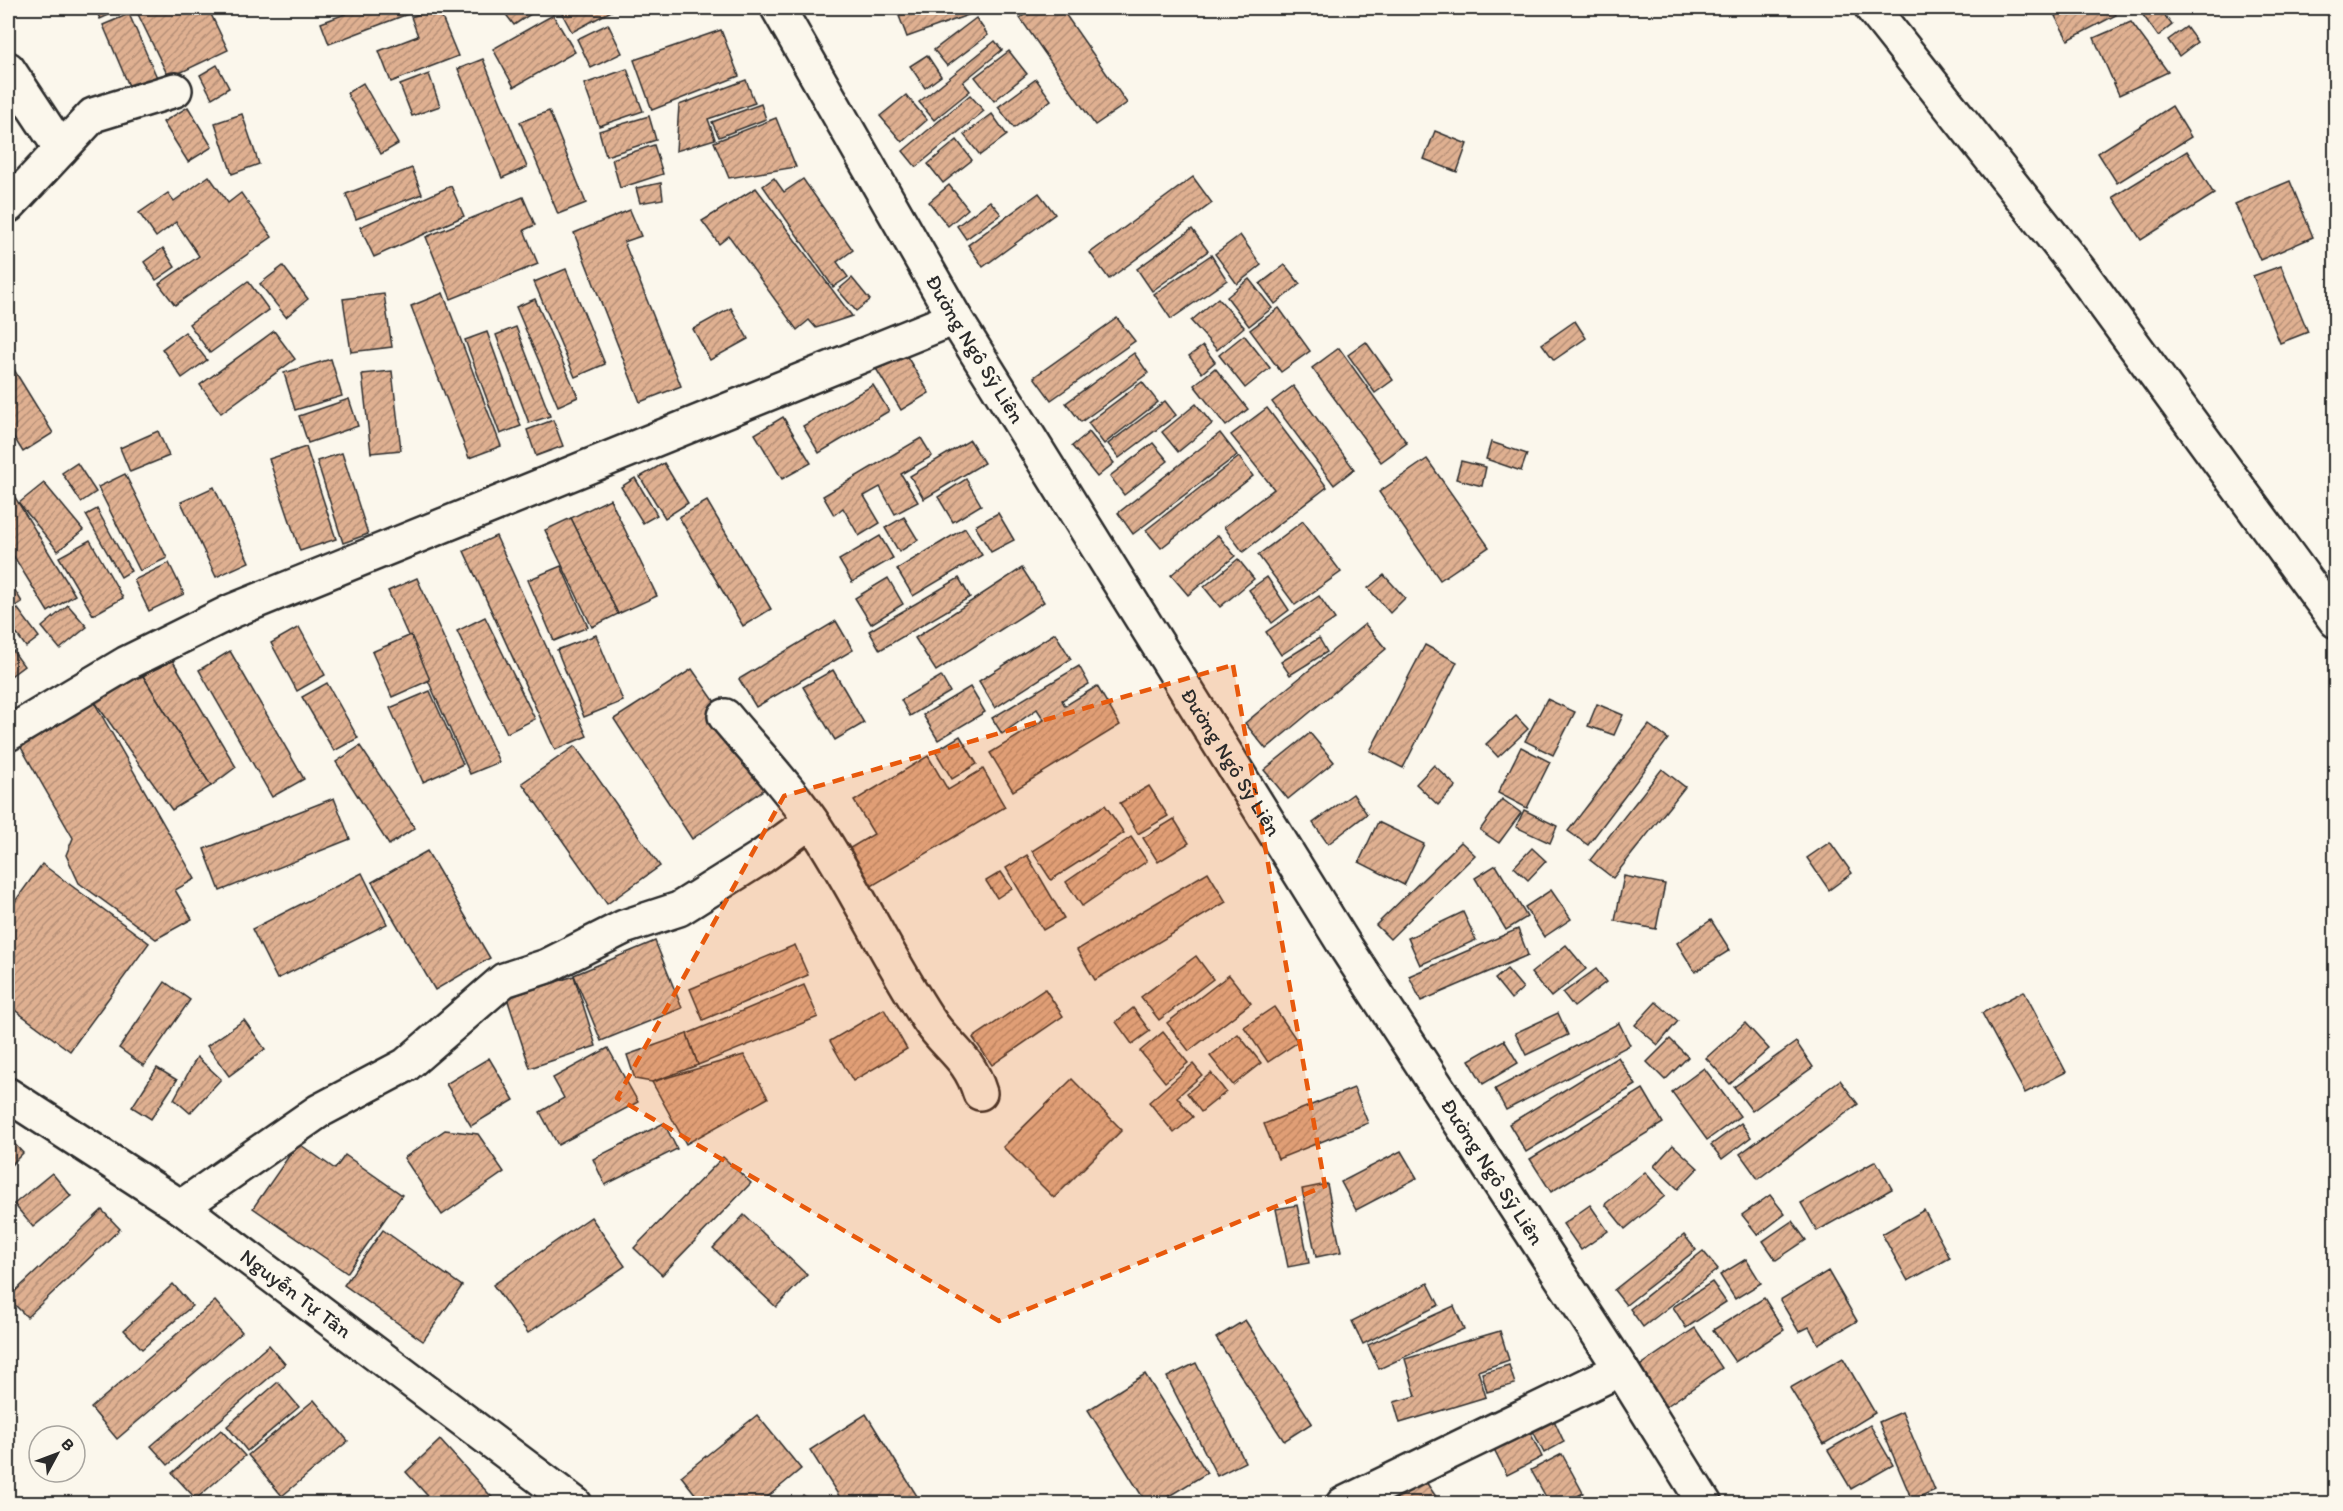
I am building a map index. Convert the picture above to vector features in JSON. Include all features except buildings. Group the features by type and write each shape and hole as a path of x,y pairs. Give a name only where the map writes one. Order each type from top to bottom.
{"street":[{"name":"Đường Ngô Sỹ Liên","path":"778,8 955,318 1347,949 1622,1369 1705,1503"},
{"path":"1872,8 2080,271 2336,621"},
{"path":"8,69 61,149"},
{"path":"8,206 93,115 175,90"},
{"path":"8,734 127,663 232,611 955,318"},
{"path":"725,716 811,821 873,922 897,969 930,1022 957,1050 975,1077 980,1093"},
{"path":"181,1207 319,1111 406,1065 504,980 547,966 624,927 679,909 760,858 811,821"},
{"name":"Nguyễn Tự Tân","path":"8,1095 181,1207 575,1503"},
{"path":"1343,1503 1622,1369"}],"highlighted area":[{"path":"1233,665 1325,1186 999,1321 617,1098 784,796"}]}
